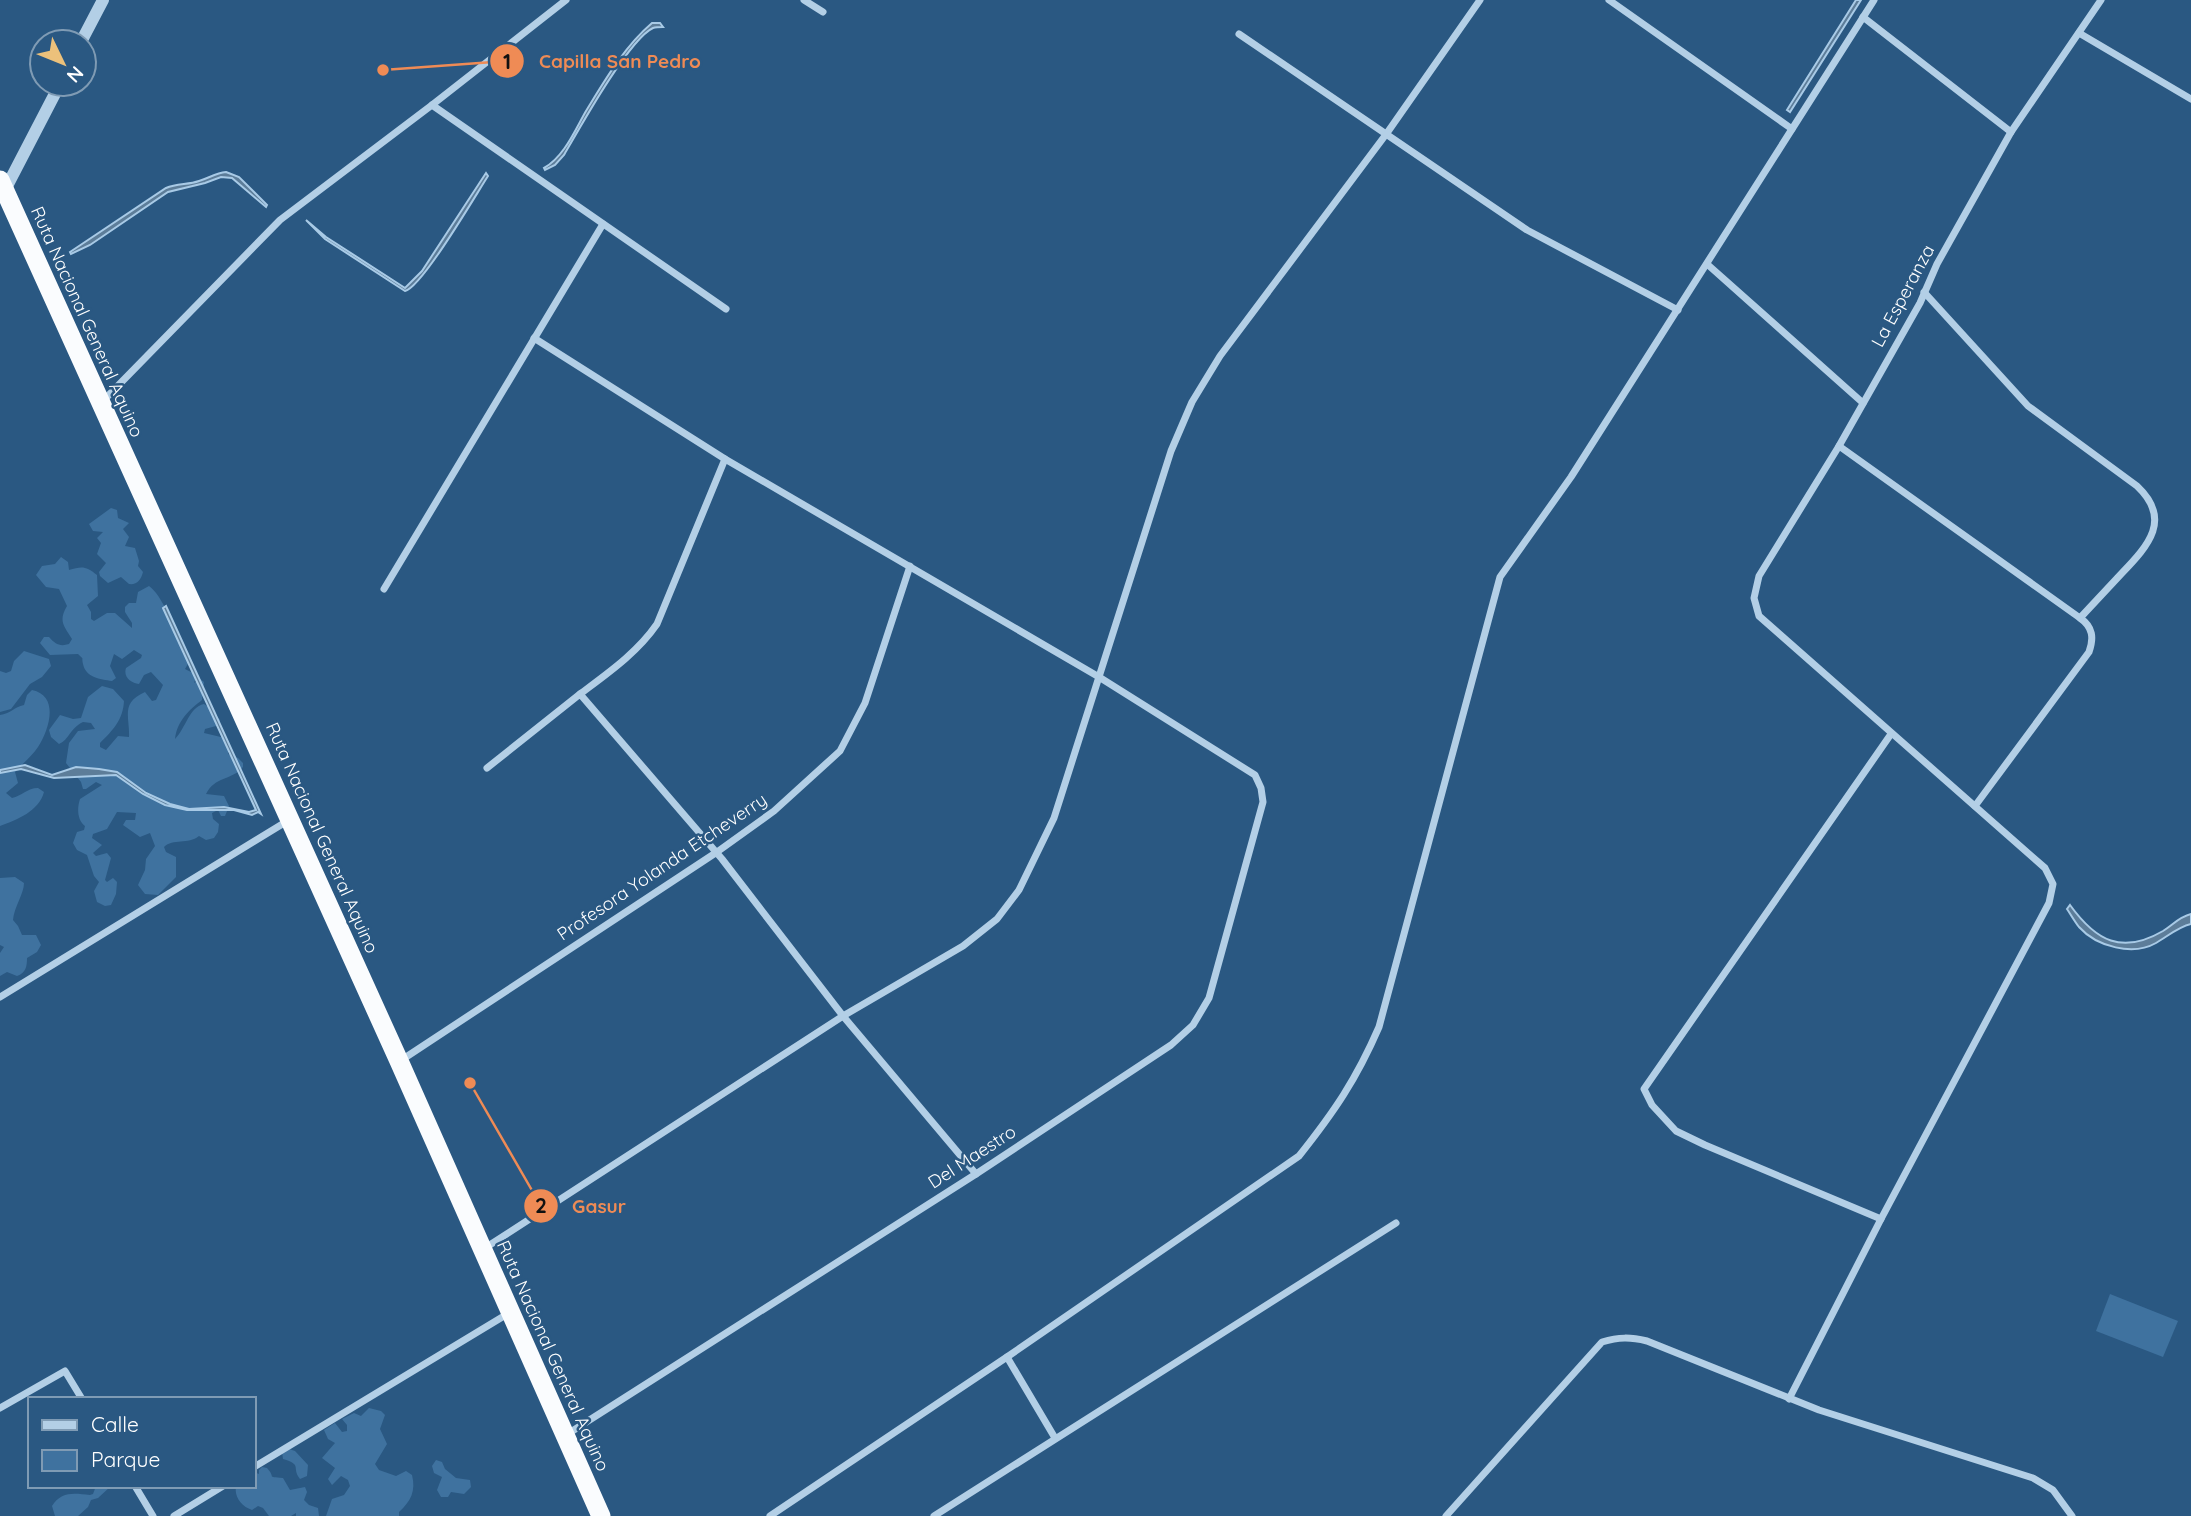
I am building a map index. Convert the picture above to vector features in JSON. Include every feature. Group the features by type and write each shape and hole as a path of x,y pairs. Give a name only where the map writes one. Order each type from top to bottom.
{"highway":[{"name":"Ruta Nacional General Aquino","path":"3,185 399,1061 601,1516"}],"street":[{"path":"89,28 103,0"},
{"path":"101,403 279,220 432,106 566,0"},
{"path":"804,0 823,12"},
{"path":"483,1250 843,1016 963,946 997,919 1019,890 1054,818 1171,451 1192,402 1220,356 1387,133 1480,0"},
{"path":"1609,0 1792,129"},
{"path":"770,1516 1007,1357 1298,1156 1333,1114 1358,1074 1379,1027 1500,576 1571,477 1874,0"},
{"name":"La Esperanza","path":"1891,734 1759,616 1754,598 1759,576 1839,446 1920,303 2011,132 2101,0"},
{"path":"1863,17 2011,132"},
{"path":"2079,33 2191,99"},
{"path":"1239,34 1527,230 1678,310"},
{"path":"3,185 52,98"},
{"path":"432,106 726,309"},
{"path":"384,589 603,224"},
{"path":"1707,264 1863,403"},
{"path":"1924,292 2028,406 2149,497 2155,516 2154,533 2145,550 2080,618"},
{"path":"534,338 725,459 1099,677"},
{"path":"1839,446 2080,618 2091,631 2093,640 2089,652 1975,806"},
{"path":"487,768 626,659 647,638 657,624 725,459"},
{"name":"Profesora Yolanda Etcheverry","path":"399,1061 716,852 774,811 840,751 864,703 911,566"},
{"name":"Del Maestro","path":"565,1436 976,1174 1171,1045 1192,1025 1209,998 1216,976 1262,802 1261,788 1255,775 1099,677"},
{"path":"580,694 716,852 843,1016 976,1174"},
{"path":"1789,1399 2049,903 2053,884 2045,868 1891,734 1644,1089 1652,1105 1676,1130 1705,1145 1881,1219"},
{"path":"0,997 290,819"},
{"path":"934,1516 1396,1223"},
{"path":"256,1466 510,1312"},
{"path":"1446,1516 1602,1342 1617,1337 1647,1341 1819,1410 2033,1478 2053,1490 2072,1516"},
{"path":"1007,1357 1055,1438"},
{"path":"0,1408 65,1371 81,1397"},
{"path":"136,1488 153,1516"},
{"path":"174,1516 220,1488"}],"green space":[{"path":"111,508 117,510 118,518 129,523 123,529 129,537 125,546 135,548 138,566 143,572 140,580 134,584 129,584 121,577 108,583 100,576 99,572 106,563 97,554 101,543 97,538 103,532 93,531 89,524"},
{"path":"61,557 68,562 69,570 84,568 97,575 98,596 87,605 94,621 107,613 115,613 132,628 125,607 129,603 136,603 138,592 149,586 154,590 167,612 178,643 189,654 185,669 197,675 194,683 200,679 204,682 202,700 184,716 175,739 191,713 204,704 220,720 216,726 205,729 204,733 225,738 229,744 228,754 243,763 243,767 218,781 206,794 224,796 229,806 225,816 221,816 218,810 212,813 213,819 219,824 214,838 206,840 199,836 164,847 166,852 176,857 176,877 158,895 145,894 138,885 145,870 146,859 155,846 150,833 140,837 123,825 126,820 135,820 136,813 117,812 107,829 93,834 92,838 102,845 93,853 96,856 107,853 111,858 105,880 107,882 113,878 117,882 111,905 105,906 97,902 94,891 99,882 94,876 87,855 77,850 73,843 77,832 84,830 85,826 78,814 80,799 102,785 96,782 83,789 81,782 66,763 69,743 78,731 95,729 91,723 83,722 59,744 51,737 49,730 60,715 73,719 81,718 88,697 102,686 113,689 124,701 119,719 100,743 100,747 106,750 118,736 129,737 128,711 132,701 145,692 152,701 156,700 163,685 151,672 144,675 139,684 128,679 126,668 142,655 134,650 122,659 114,654 110,666 116,678 112,681 90,675 78,654 50,655 40,643 44,637 63,645 69,644 72,639 63,623 67,606 59,589 46,587 36,575 42,566 55,564"},
{"path":"24,651 49,659 51,666 42,677 30,684 11,709 0,712 0,671 11,671 14,661"},
{"path":"32,690 41,693 49,706 46,732 33,754 15,772 18,783 6,793 12,798 34,788 44,792 32,810 0,826 0,715 24,705"},
{"path":"15,877 24,883 13,920 22,935 36,935 41,945 37,952 27,958 22,973 17,976 7,972 0,976 0,953 4,947 0,945 0,878"},
{"path":"2110,1294 2178,1321 2163,1357 2096,1331"},
{"path":"369,1408 385,1415 380,1429 387,1444 375,1464 379,1470 396,1476 406,1471 412,1475 412,1495 399,1512 399,1516 326,1516 332,1499 344,1495 350,1486 348,1480 341,1476 332,1485 328,1479 335,1468 322,1458 335,1443 328,1439 324,1430 335,1423 342,1432 347,1431 347,1425 342,1419 354,1413 361,1416"},
{"path":"289,1449 295,1451 308,1465 307,1476 300,1479 295,1465 283,1459 282,1452"},
{"path":"436,1460 442,1462 445,1469 456,1478 470,1480 471,1487 464,1494 451,1492 448,1497 441,1497 437,1490 442,1477 434,1473 432,1466"},
{"path":"262,1467 267,1468 273,1477 283,1478 290,1490 305,1487 307,1492 304,1500 318,1508 319,1516 296,1516 296,1513 291,1516 269,1516 258,1506 252,1510 248,1509 238,1498 236,1488 256,1488 256,1473 259,1474"},
{"path":"95,1488 109,1488 98,1498 91,1500 78,1516 55,1516 52,1506 64,1495 93,1494"}],"shaded area":[{"path":"1856,0 1861,0 1790,112 1787,110"},
{"path":"652,23 660,23 663,27 653,28 631,49 605,86 564,155 555,165 545,170 568,142 616,64"},
{"path":"226,172 239,177 266,207 232,178 221,177 168,192 90,245 71,254 70,252 166,188"},
{"path":"486,173 488,176 435,258 413,286 405,291 325,239 306,220 326,237 405,288 422,271"},
{"path":"166,606 261,814 258,812 252,815 234,810 187,810 165,805 143,794 116,775 54,778 21,769 0,773 0,770 25,765 52,775 76,767 99,769 117,772 146,793 189,809 224,807 249,812 256,810 163,608"},
{"path":"2070,905 2090,928 2122,943 2148,938 2191,914 2191,924 2147,947 2126,949 2105,944 2087,934 2067,909"}],"place":[{"name":"Capilla San Pedro","path":"383,70"},
{"name":"Gasur","path":"470,1083"}]}
